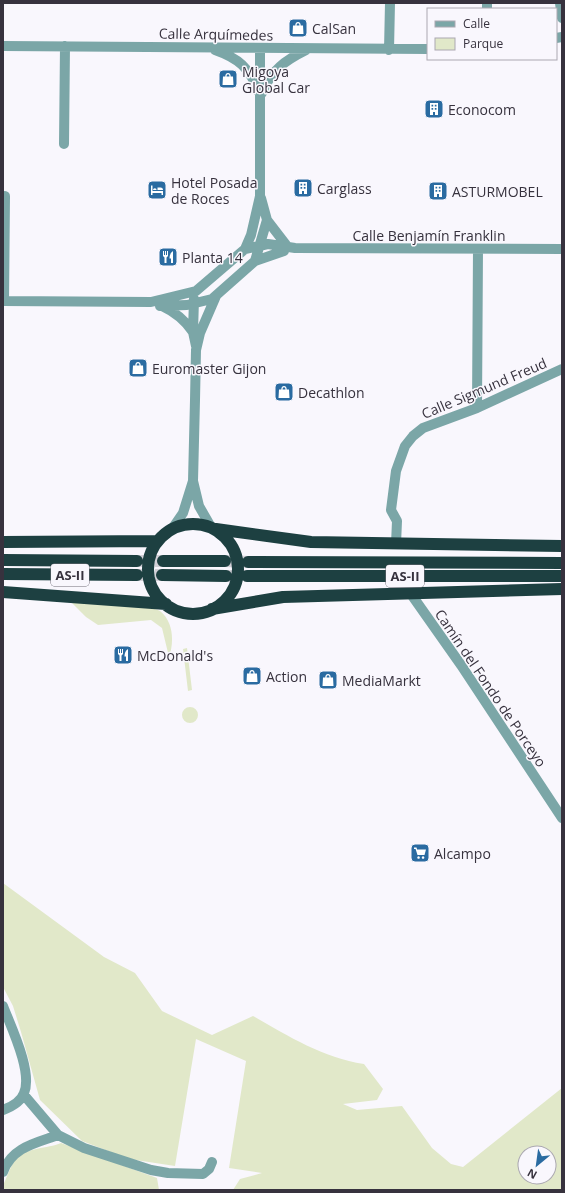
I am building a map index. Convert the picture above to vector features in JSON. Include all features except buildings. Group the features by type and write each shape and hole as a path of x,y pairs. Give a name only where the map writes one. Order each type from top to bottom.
{"highway":[{"path":"213,528 228,540 234,549 239,570 238,578 232,591 225,600 212,609 204,613 188,614 177,611 166,604 152,587 149,572 150,557 158,541 172,529 185,524 213,528 311,542 562,546"},
{"path":"3,542 158,541"},
{"name":"AS-II","path":"3,560 137,561"},
{"path":"163,561 225,561"},
{"name":"AS-II","path":"248,562 562,562"},
{"name":"AS-II","path":"3,574 138,575"},
{"path":"162,575 226,576"},
{"name":"AS-II","path":"247,576 562,576"},
{"path":"212,609 283,597 562,589"},
{"path":"3,592 166,604"}],"street":[{"path":"389,50 390,3"},
{"path":"560,3 562,18"},
{"name":"Calle Arquímedes","path":"3,46 389,50 427,49"},
{"path":"64,144 65,46"},
{"path":"208,48 226,54 247,68 253,77 260,98"},
{"path":"156,304 196,291 245,249 251,234 260,196 260,49"},
{"path":"260,98 274,71 288,58 308,49"},
{"path":"5,196 4,301 156,304 194,304 204,302 216,296 255,261 261,245 267,220"},
{"path":"260,196 267,220 289,248"},
{"path":"257,210 256,238 261,245"},
{"name":"Calle Benjamín Franklin","path":"245,249 268,244 289,248 562,250"},
{"name":"Calle Benjamín Franklin","path":"255,261 289,248"},
{"path":"477,408 478,249"},
{"path":"196,291 194,304 196,350 193,481 199,506 213,528"},
{"path":"185,295 194,304"},
{"path":"196,333 216,296"},
{"path":"156,304 175,312 196,333"},
{"name":"Calle Sigmund Freud","path":"396,544 397,521 391,510 398,465 405,446 423,428 477,408 562,369"},
{"path":"172,529 183,512 193,481"},
{"name":"Camín del Fondo de Porceyo","path":"411,594 455,657 562,818"},
{"path":"3,1006 24,1066 26,1086 24,1095 13,1106 3,1110"},
{"path":"24,1095 58,1135 84,1148 118,1160 168,1173 203,1174 209,1169 212,1162"},
{"path":"3,1172 7,1162 15,1152 29,1145 58,1135"}],"green space":[{"path":"71,602 132,605 160,611 168,621 172,633 172,645 169,657 162,628 151,620 98,625 86,617"},
{"path":"187,648 192,690 188,691 183,649"},
{"path":"190,707 197,712 198,715 193,722 190,723 183,718 182,715 187,708"},
{"path":"3,883 104,957 135,973 162,1011 212,1035 253,1016 306,1045 334,1057 364,1064 383,1089 377,1100 343,1104 357,1110 402,1106 432,1148 451,1164 463,1167 562,1088 562,1190 233,1190 240,1179 262,1173 229,1168 246,1061 196,1039 175,1166 129,1159 82,1141 40,1100 13,1006 3,987"},
{"path":"61,1143 157,1178 159,1190 3,1190 3,1185 16,1159 31,1150"}],"tunnel":[{"path":"137,561 163,561"},
{"path":"225,561 248,562"},
{"path":"137,575 162,575"},
{"path":"226,576 247,576"}],"place":[{"name":"CalSan","path":"298,28"},
{"name":"Migoya Global Car","path":"228,79"},
{"name":"Econocom","path":"434,109"},
{"name":"Carglass","path":"303,188"},
{"name":"Hotel Posada de Roces","path":"157,190"},
{"name":"ASTURMOBEL","path":"438,191"},
{"name":"Planta 14","path":"168,257"},
{"name":"Euromaster Gijon","path":"138,368"},
{"name":"Decathlon","path":"284,392"},
{"name":"McDonald's","path":"123,655"},
{"name":"Action","path":"252,676"},
{"name":"MediaMarkt","path":"328,680"},
{"name":"Alcampo","path":"420,853"}]}
